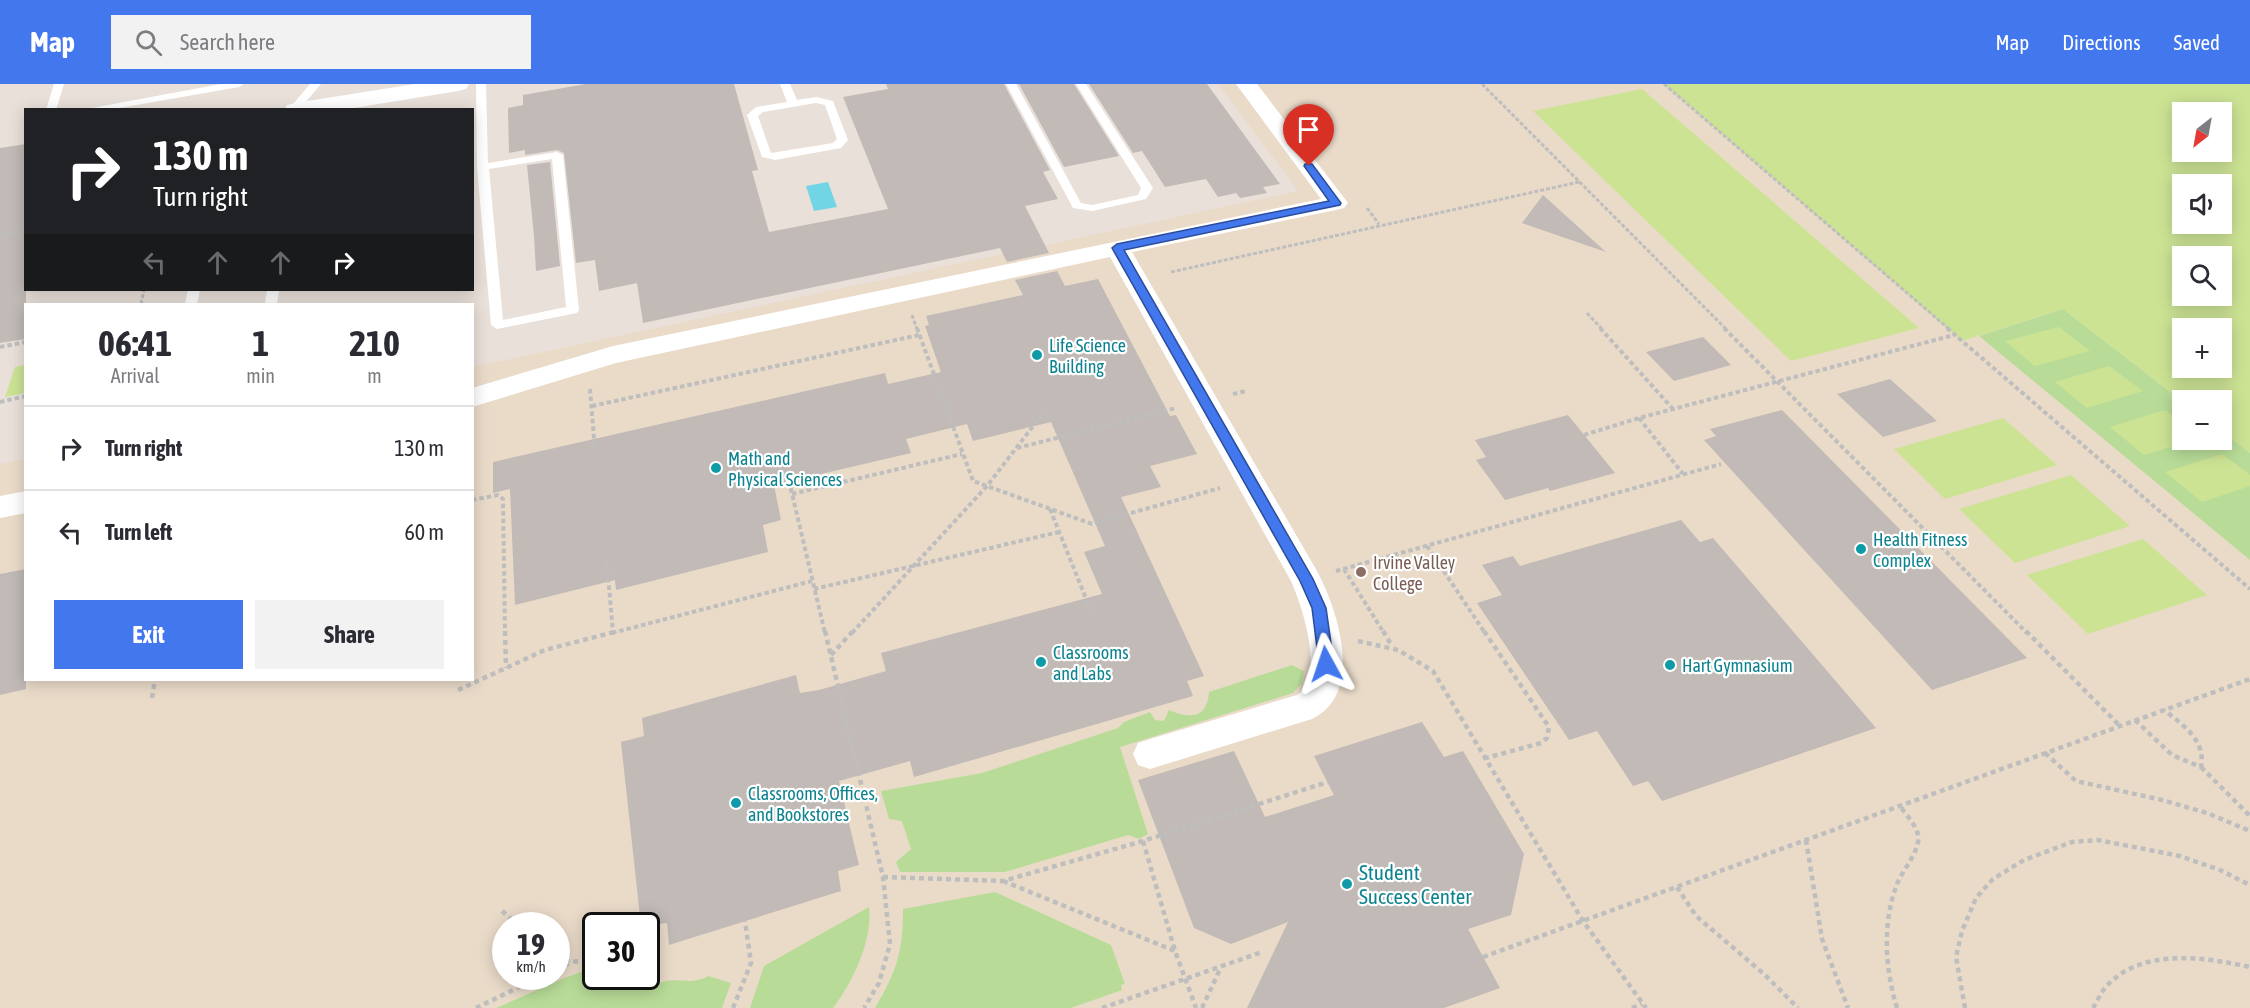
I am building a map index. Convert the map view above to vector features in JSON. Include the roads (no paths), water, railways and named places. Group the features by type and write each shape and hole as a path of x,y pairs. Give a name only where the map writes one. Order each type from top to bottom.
{"street":[{"path":"307,108 458,84"},
{"path":"474,397 586,362 904,292 1336,203 1246,84"},
{"path":"1117,248 1306,579 1319,608 1326,664 1323,688 1315,701 1300,709 1150,754"},
{"path":"0,507 24,502"}],"lane":[{"path":"52,108 59,84"},
{"path":"98,108 239,84"},
{"path":"296,108 316,84"},
{"path":"482,84 483,167 497,325 573,310 557,155 483,167"},
{"path":"785,84 793,104"},
{"path":"1011,84 1077,206 1092,208 1142,197 1147,188 1081,84"},
{"path":"816,100 829,103 843,140 837,146 827,148 775,157 766,154 752,115 760,109 793,104 816,100"}],"water":[{"path":"828,182 837,207 814,211 806,186"}],"place":[{"name":"Life Science Building","path":"1037,355"},
{"name":"Math and Physical Sciences","path":"716,468"},
{"name":"Health Fitness Complex","path":"1861,549"},
{"name":"Irvine Valley College","path":"1361,572"},
{"name":"Classrooms and Labs","path":"1041,662"},
{"name":"Hart Gymnasium","path":"1670,665"},
{"name":"Classrooms, Offices, and Bookstores","path":"736,803"},
{"name":"Student Success Center","path":"1347,884"}]}
